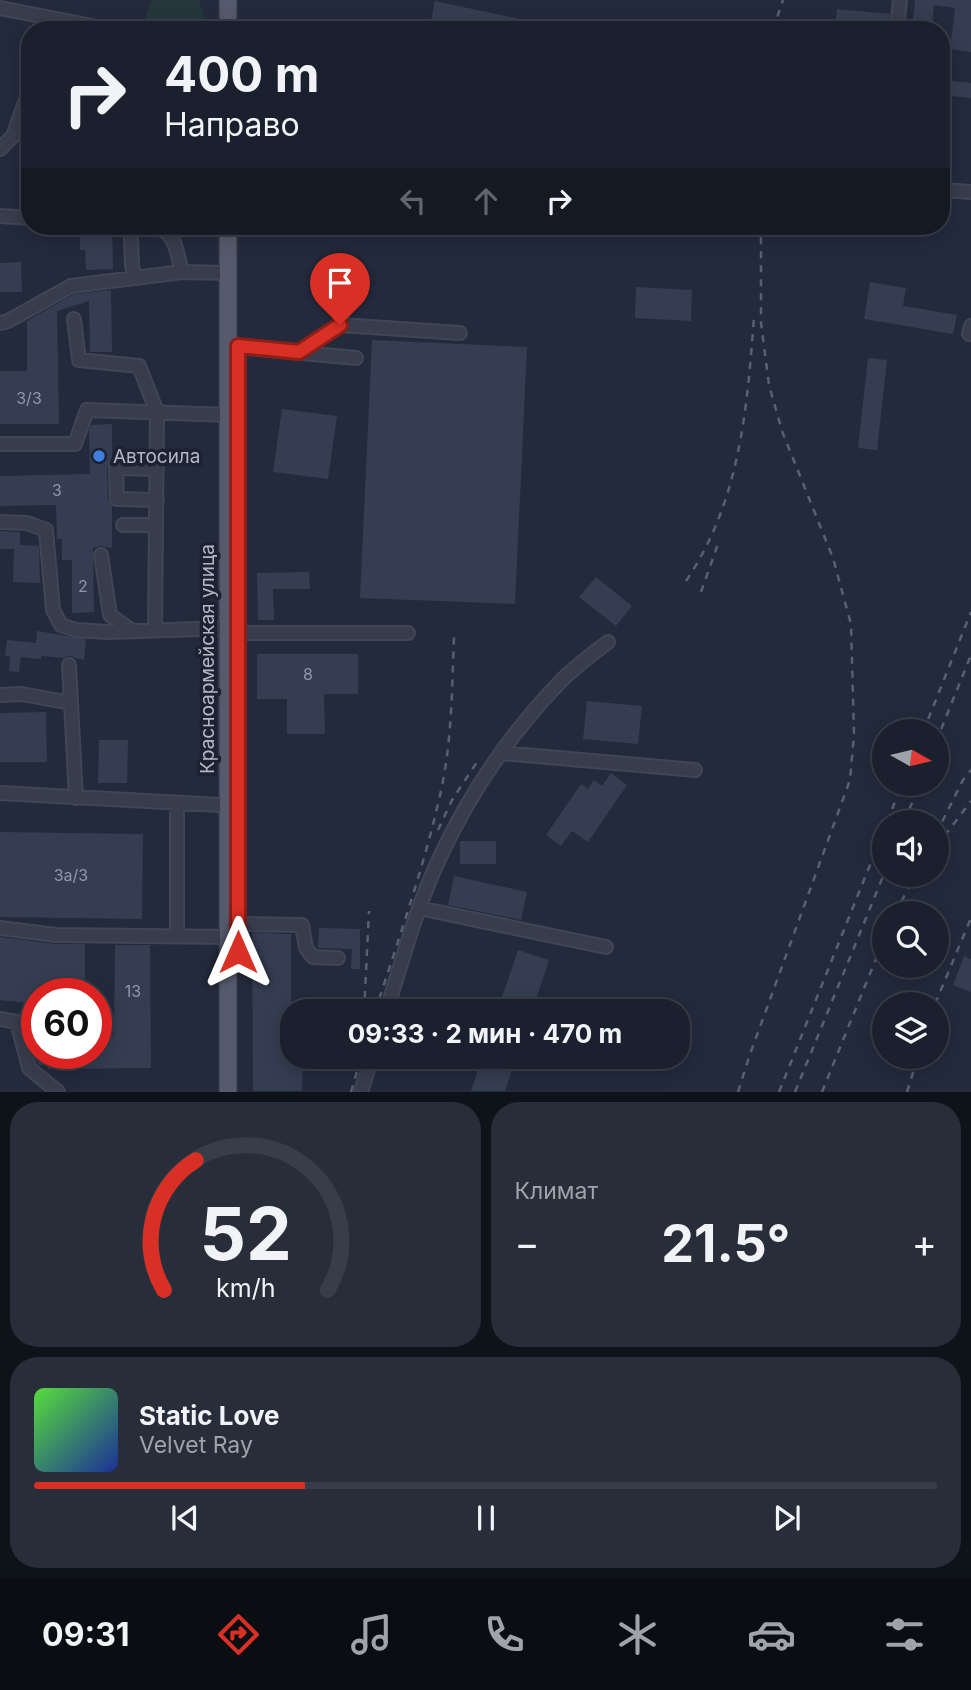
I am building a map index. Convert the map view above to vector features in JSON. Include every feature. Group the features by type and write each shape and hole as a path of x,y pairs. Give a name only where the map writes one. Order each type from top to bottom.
{"main road":[{"path":"228,0 228,21"},
{"path":"238,0 238,21"},
{"name":"Красноармейская улица","path":"228,235 228,415 233,631"},
{"name":"Красноармейская улица","path":"228,1091 233,930 233,631 238,235"},
{"name":"Красноармейская улица","path":"233,930 238,1091"}],"street":[{"path":"898,21 900,0"},
{"path":"0,8 43,21"},
{"path":"0,149 13,136 21,113"},
{"path":"950,191 971,192"},
{"path":"2,214 21,217"},
{"path":"171,235 182,272"},
{"path":"131,239 131,266 135,277"},
{"path":"0,323 71,286 182,272 228,273"},
{"path":"74,319 79,360 139,366 158,412 155,630"},
{"path":"299,352 340,325 460,333"},
{"path":"238,346 356,358"},
{"path":"0,444 75,444 87,410 228,415"},
{"path":"157,468 116,468 117,499 157,500"},
{"path":"0,522 27,523 46,530 53,610 61,625 76,630 408,633"},
{"path":"123,525 156,525"},
{"path":"101,555 110,615 132,631"},
{"path":"390,999 419,908 440,856 465,807 523,723 560,681 608,642"},
{"path":"69,665 76,798"},
{"path":"0,695 22,694 71,702"},
{"path":"502,753 695,770"},
{"path":"0,793 233,806"},
{"path":"177,803 177,936"},
{"path":"419,908 606,947"},
{"path":"0,928 56,935 177,936 302,925 306,948 313,957 338,958"},
{"path":"0,1019 18,1021 29,1068 58,1091"},
{"path":"361,1091 368,1069"}],"shaded area":[{"path":"152,0 200,0 205,21 146,21"}],"building":[{"path":"915,0 971,0 971,52 950,49 955,8 934,5 933,21 913,21"},
{"path":"435,1 529,21 431,21"},
{"path":"837,9 890,14 889,21 836,21"},
{"path":"950,81 971,83 971,98 950,96"},
{"path":"80,235 112,235 113,269 86,270 85,250 80,250"},
{"path":"21,262 22,292 0,292 0,263"},
{"path":"870,282 906,288 903,306 957,315 953,334 864,319"},
{"path":"636,287 692,290 691,321 635,318"},
{"path":"111,290 112,352 90,352 89,301 57,311 59,424 0,424 0,371 27,371 27,321 74,294"},
{"path":"372,340 527,347 515,604 360,598"},
{"path":"868,358 887,360 877,450 858,448"},
{"path":"282,409 337,416 328,479 273,472"},
{"path":"112,424 112,460 107,468 108,499 112,506 112,548 93,548 94,612 72,613 72,560 62,560 62,539 57,539 56,505 0,506 0,476 90,474 91,425"},
{"path":"0,531 20,532 20,545 39,546 40,583 13,582 14,549 0,549"},
{"path":"309,572 310,589 273,589 274,620 258,620 257,573"},
{"path":"596,577 632,606 616,626 579,597"},
{"path":"37,631 86,639 84,660 69,656 41,656 41,659 21,657 19,672 9,671 10,656 5,656 7,640 36,643"},
{"path":"257,654 358,654 358,694 324,694 325,734 287,734 287,699 257,699"},
{"path":"587,701 642,706 638,744 583,739"},
{"path":"46,712 47,762 0,762 0,713"},
{"path":"99,740 128,740 127,783 98,783"},
{"path":"611,773 627,785 588,842 572,831 561,846 546,835 581,784 588,789 594,780 602,786"},
{"path":"0,832 143,834 142,919 0,917"},
{"path":"460,841 496,841 496,864 460,864"},
{"path":"454,876 527,892 521,920 448,905"},
{"path":"319,928 360,929 360,969 351,969 352,949 318,948"},
{"path":"252,933 291,934 291,999 280,999 280,1069 303,1069 302,1091 253,1091"},
{"path":"0,937 55,944 85,944 85,978 21,978 21,1002 0,1000"},
{"path":"115,945 150,945 151,1068 112,1068"},
{"path":"518,950 549,960 536,999 501,999"},
{"path":"964,956 971,959 971,992 953,985"},
{"path":"478,1069 512,1069 505,1091 471,1091"}],"railway":[{"path":"776,21 783,0"},
{"path":"738,1092 850,780 854,734 851,624 833,558 782,431 769,385 761,323 761,235"},
{"path":"686,581 704,551 718,519 738,454 754,317"},
{"path":"701,592 719,541"},
{"path":"928,719 971,612"},
{"path":"379,999 420,871 442,786 450,731 454,637"},
{"path":"945,719 971,655"},
{"path":"438,830 452,800 479,759"},
{"path":"948,810 971,770"},
{"path":"892,810 897,796"},
{"path":"909,810 915,796"},
{"path":"949,830 971,801"},
{"path":"779,1092 872,860"},
{"path":"795,1092 879,887"},
{"path":"902,901 909,887"},
{"path":"365,999 369,911"},
{"path":"940,992 971,918"},
{"path":"822,1092 872,969"},
{"path":"351,1092 358,1069"},
{"path":"907,1092 914,1069"}],"place":[{"name":"Автосила","path":"99,456"}],"route":[{"path":"238,952 238,346 299,352 340,325"}]}
